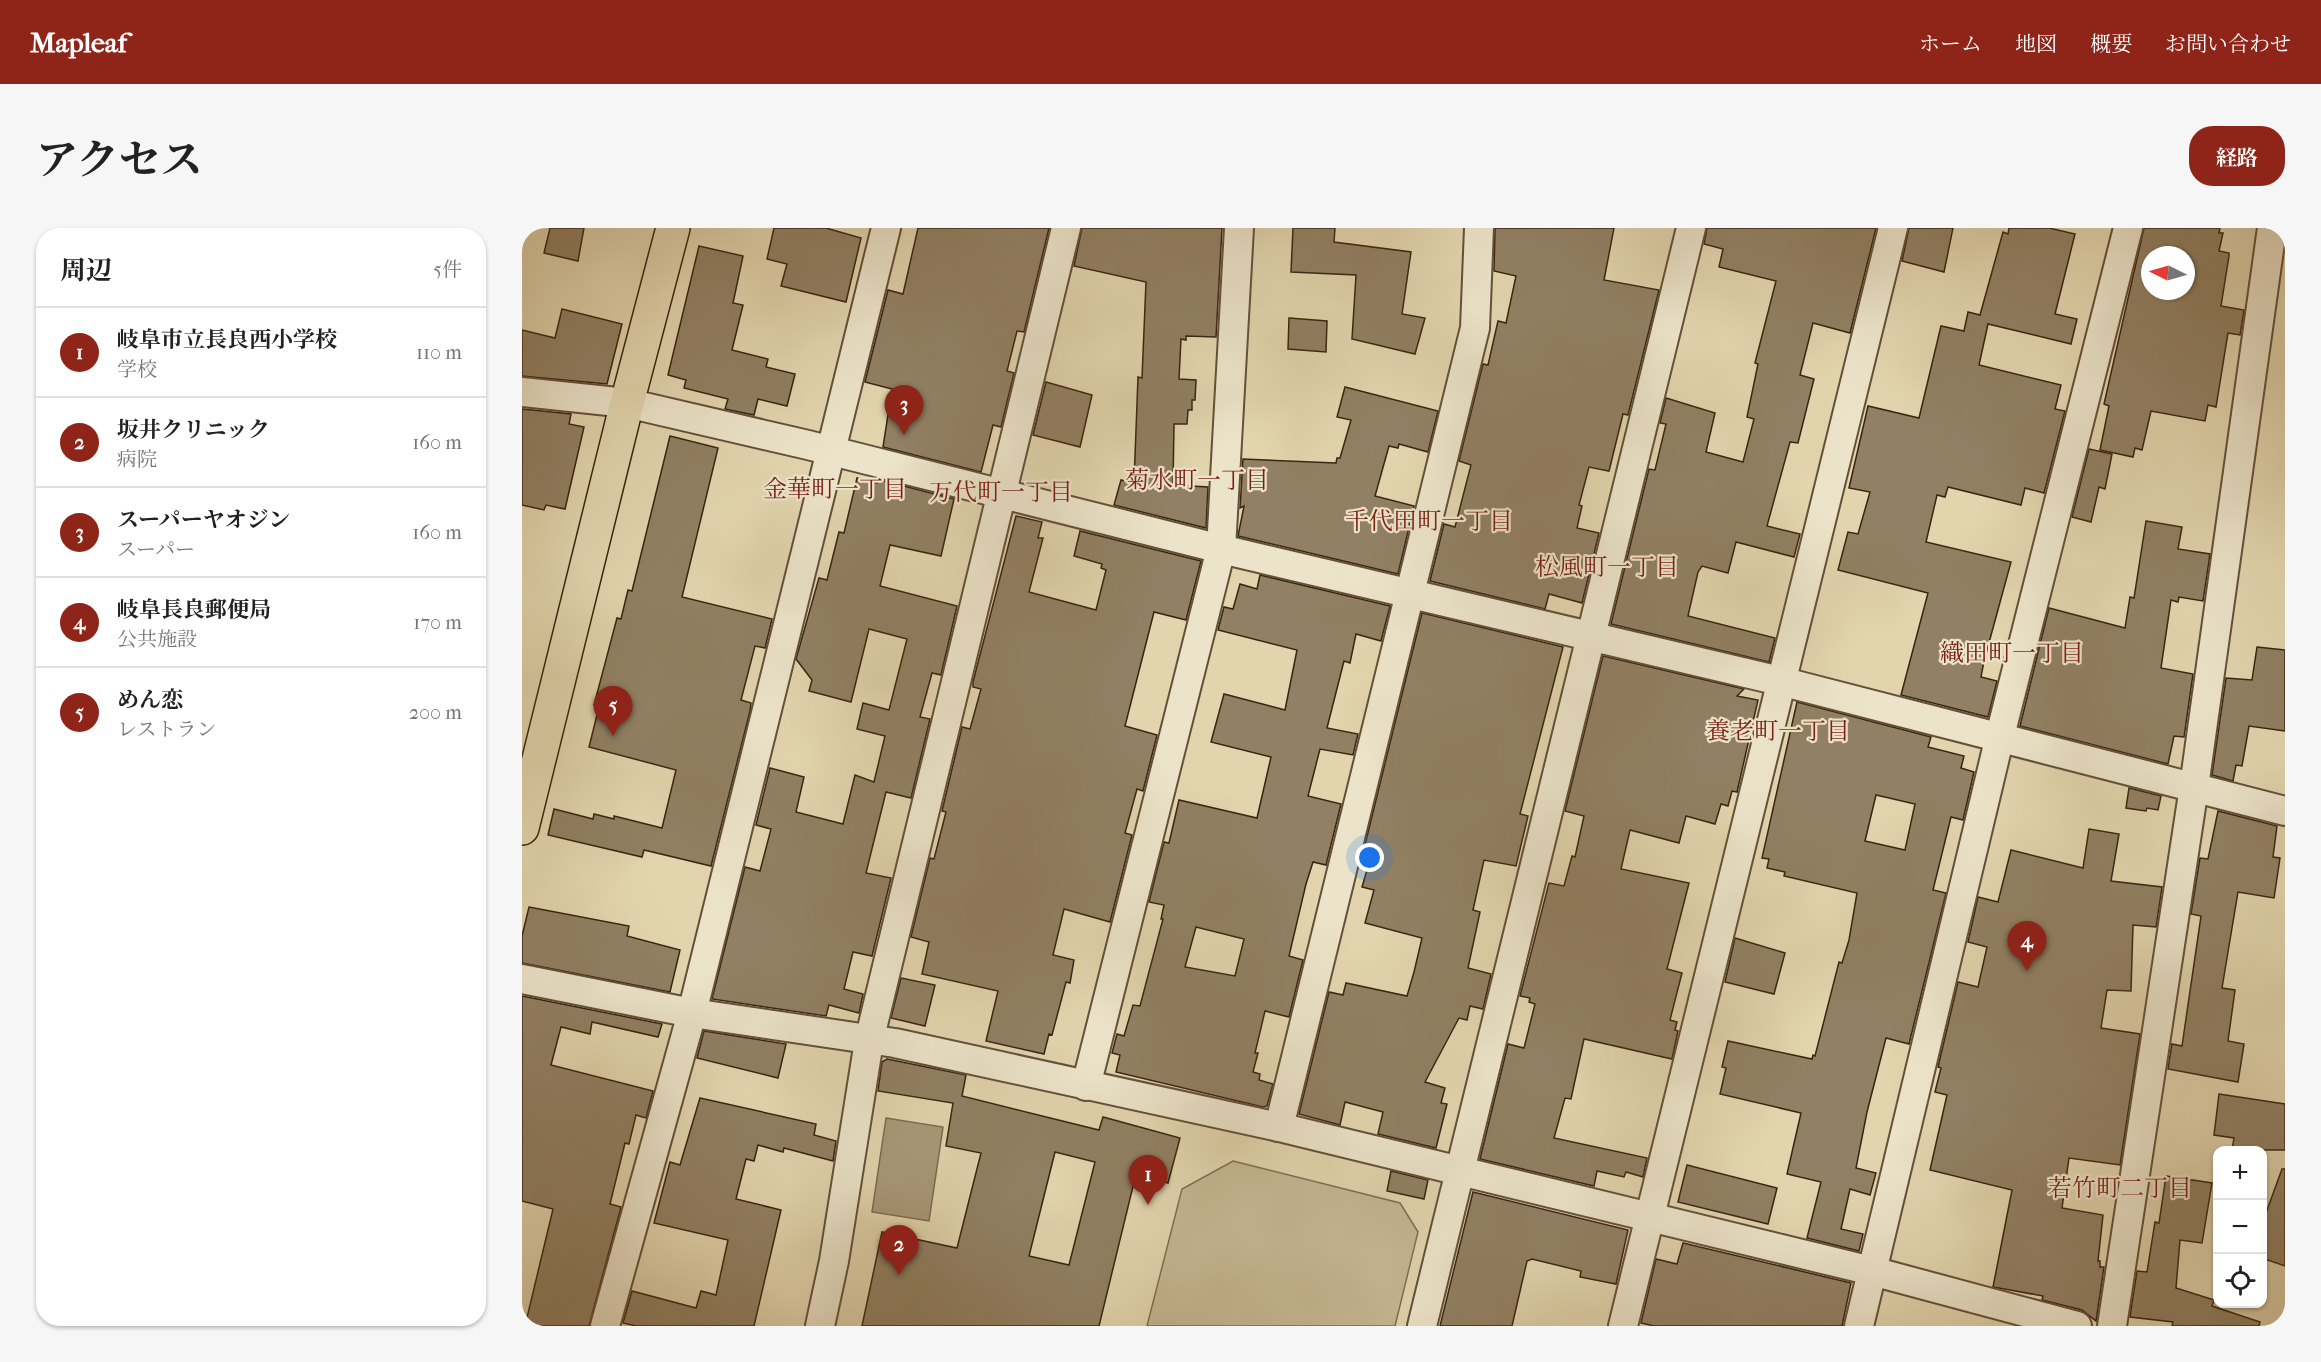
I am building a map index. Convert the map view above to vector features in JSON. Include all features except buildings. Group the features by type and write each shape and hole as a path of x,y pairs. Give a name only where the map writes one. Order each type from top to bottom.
{"main road":[{"path":"522,828 627,403 673,228"}],"street":[{"path":"605,1326 692,1013 886,228"},
{"path":"820,1326 834,1261 869,1041 1066,228"},
{"path":"1086,1086 1221,549 1239,228"},
{"path":"1279,1127 1407,594 1475,328 1479,228"},
{"path":"1422,1326 1691,228"},
{"path":"1623,1326 1893,228"},
{"path":"1859,1326 2001,736 2128,228"},
{"path":"2112,1326 2194,787 2272,228"},
{"path":"522,392 627,403 1407,594 1780,681 2001,736 2285,811"},
{"path":"522,979 692,1013 869,1041 895,1043 1279,1127 1872,1271 2077,1326"}],"shaded area":[{"path":"886,1118 943,1127 929,1221 872,1212"},
{"path":"1233,1161 1400,1203 1418,1232 1395,1326 1147,1326 1182,1189"}],"place":[{"name":"スーパーヤオジン","path":"904,435"},
{"name":"めん恋","path":"613,736"},
{"name":"岐阜長良郵便局","path":"2027,971"},
{"name":"岐阜市立長良西小学校","path":"1148,1205"},
{"name":"坂井クリニック","path":"899,1275"}],"district":[{"name":"菊水町一丁目","path":"1197,480"},
{"name":"金華町一丁目","path":"835,489"},
{"name":"万代町一丁目","path":"1001,492"},
{"name":"千代田町一丁目","path":"1429,521"},
{"name":"松風町一丁目","path":"1607,567"},
{"name":"織田町一丁目","path":"2012,653"},
{"name":"養老町一丁目","path":"1778,731"},
{"name":"若竹町二丁目","path":"2120,1188"}]}
